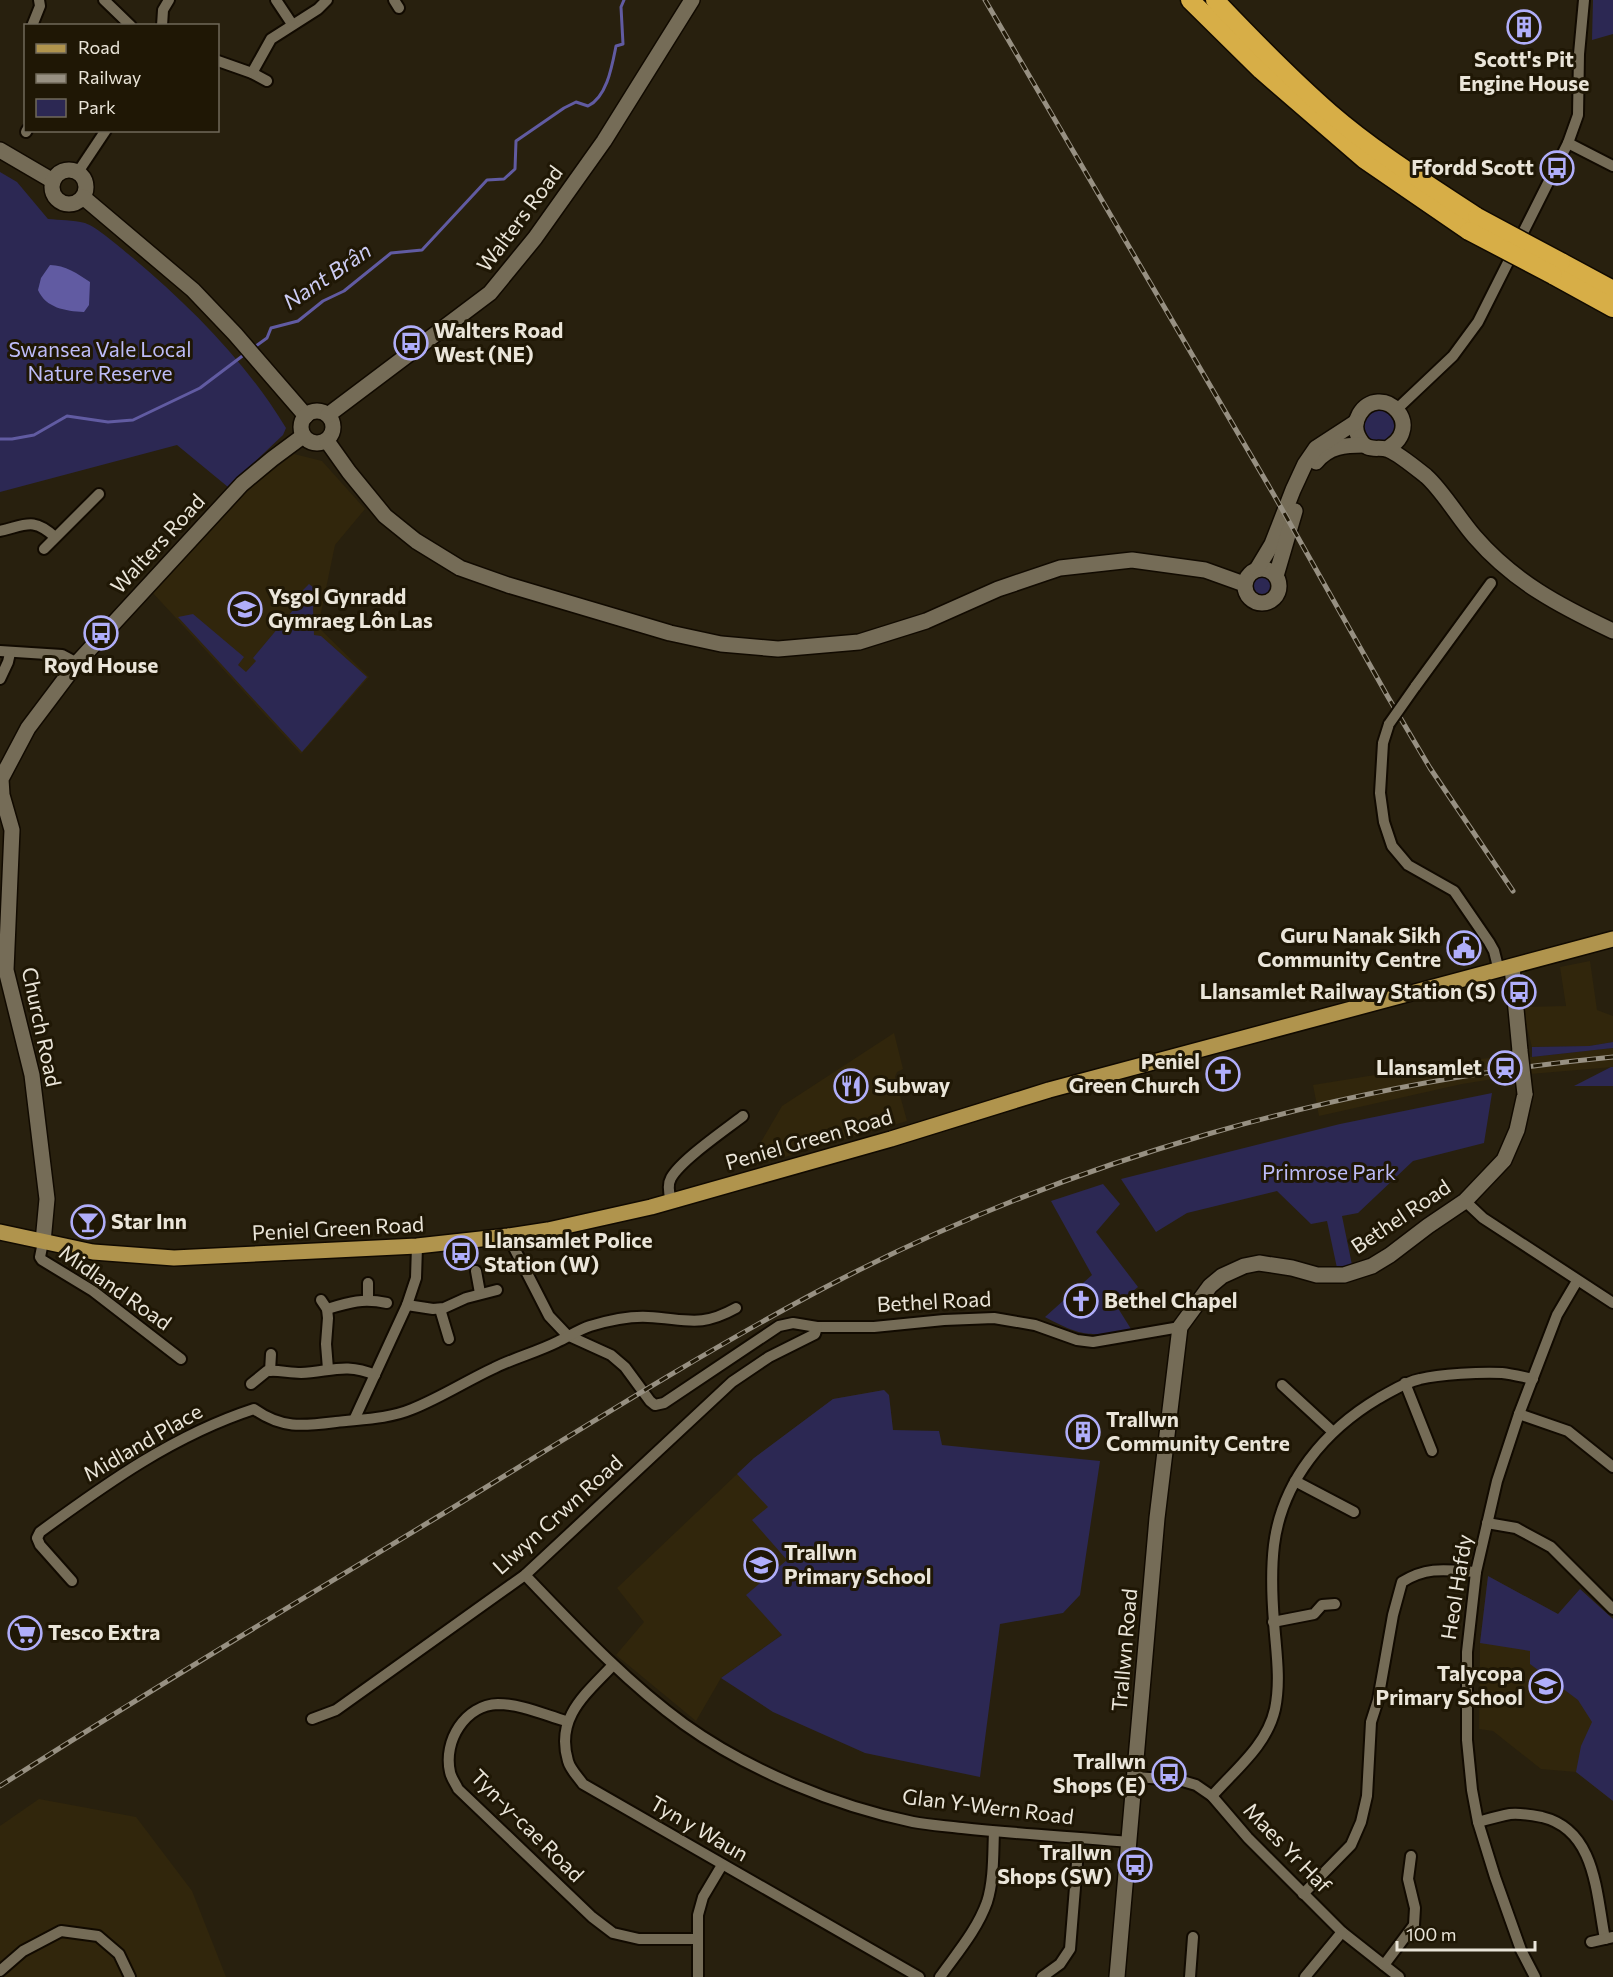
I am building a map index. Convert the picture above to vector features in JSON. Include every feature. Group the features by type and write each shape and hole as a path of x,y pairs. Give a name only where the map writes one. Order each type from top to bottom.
{"highway":[{"path":"1190,0 1261,70 1364,159 1473,224 1557,268 1613,290"},
{"path":"1215,0 1276,64 1332,114 1473,224"},
{"path":"1557,268 1613,308"}],"main road":[{"name":"Peniel Green Road","path":"0,1232 93,1252 174,1258 417,1246 507,1236 590,1221 671,1201 1049,1090 1613,939"}],"street":[{"path":"33,24 39,0"},
{"path":"104,0 129,24"},
{"path":"162,24 163,10 169,0"},
{"path":"276,0 292,24"},
{"path":"252,73 271,39 318,9 327,0"},
{"name":"Walters Road","path":"328,415 490,293 535,238 604,141 692,0"},
{"path":"1397,409 1453,356 1478,322 1568,143 1578,115 1579,54 1584,0"},
{"path":"220,61 267,81"},
{"path":"78,172 105,132"},
{"path":"1568,143 1613,166"},
{"path":"0,150 53,181"},
{"path":"63,171 78,172 86,183 83,197 73,204 61,203 52,193 53,181 63,171"},
{"path":"83,197 193,290 235,334 306,416"},
{"path":"1276,576 1299,492 1313,466 1323,454 1342,445 1364,445 1375,450 1387,449 1397,442 1403,432 1403,420 1397,409 1377,402 1367,405 1360,412 1356,422 1357,434 1364,445"},
{"path":"316,411 328,415 333,431 327,441 314,444 303,436 301,426 306,416 316,411"},
{"path":"1257,569 1267,569 1276,576 1279,582 1278,593 1265,603 1250,599 1246,594 1244,584 1250,573 1257,569 1272,544 1293,490 1305,464 1316,448 1356,422"},
{"name":"Walters Road","path":"77,663 242,484 303,436"},
{"path":"327,441 385,516 416,541 460,568 508,585 670,633 721,644 778,650 859,642 926,621 998,589 1060,568 1111,562 1132,560 1205,570 1244,584"},
{"path":"1387,449 1427,477 1476,538 1524,583 1559,605 1613,631"},
{"path":"44,549 99,494"},
{"path":"0,531 37,524 54,537"},
{"path":"1491,583 1389,724 1383,743 1380,793 1384,822 1392,846 1408,865 1454,891 1505,969"},
{"path":"0,679 8,662 5,652 62,654 77,663"},
{"name":"Church Road","path":"43,1242 48,1198 32,1075 6,970 12,830 2,795 2,779 28,728 77,663"},
{"name":"Bethel Road","path":"567,1335 611,1355 625,1367 655,1405 664,1403 779,1326 793,1323 817,1327 874,1327 994,1318 1035,1325 1077,1340 1093,1342 1180,1327 1210,1286 1234,1270 1259,1263 1317,1275 1344,1275 1357,1272 1390,1254 1465,1201 1504,1160 1517,1130 1525,1094 1521,1051 1505,969"},
{"path":"671,1201 668,1190 671,1177 691,1157 743,1116"},
{"path":"1465,1201 1483,1218 1613,1303"},
{"path":"507,1236 549,1316 567,1335"},
{"name":"Midland Road","path":"43,1242 40,1257 42,1260 93,1291 181,1359"},
{"path":"354,1420 407,1305 416,1278 417,1246"},
{"path":"476,1271 480,1293"},
{"name":"Heol Hafdy","path":"1535,1977 1521,1950 1495,1877 1472,1791 1467,1740 1467,1652 1476,1572 1497,1481 1519,1414 1557,1315 1577,1281"},
{"path":"368,1283 368,1300"},
{"path":"407,1305 440,1309 480,1293 497,1290"},
{"path":"328,1369 324,1304 357,1300 387,1303"},
{"name":"Midland Place","path":"72,1581 40,1545 37,1538 40,1532 111,1480 181,1438 231,1416 254,1409 268,1419 283,1424 303,1426 390,1416 413,1409 476,1376 590,1326 646,1317 701,1322 718,1318 736,1308"},
{"path":"440,1309 449,1340"},
{"name":"Llwyn Crwn Road","path":"312,1719 336,1710 525,1575 732,1382 769,1357 815,1334 817,1327"},
{"name":"Trallwn Road","path":"1117,1977 1157,1518 1180,1327"},
{"path":"270,1371 271,1354"},
{"path":"719,1366 732,1382"},
{"path":"251,1384 260,1375 270,1371 302,1373 356,1368 375,1375"},
{"path":"1212,1796 1266,1737 1275,1708 1279,1670 1272,1586 1274,1544 1280,1514 1295,1481 1312,1454 1332,1431 1364,1407 1405,1383 1422,1378 1502,1373 1533,1379"},
{"path":"1405,1383 1432,1451"},
{"path":"1282,1386 1332,1431"},
{"path":"1519,1414 1568,1431 1613,1467"},
{"path":"1295,1481 1354,1512"},
{"path":"1487,1523 1516,1528 1551,1547 1613,1609"},
{"path":"1303,1894 1351,1845 1361,1822 1367,1796 1371,1722 1378,1700 1393,1615 1402,1582 1416,1573 1434,1570 1476,1572"},
{"name":"Glan Y-Wern Road","path":"525,1575 613,1665 685,1724 737,1756 794,1785 849,1806 914,1822 994,1832 1130,1842"},
{"path":"1274,1622 1314,1614 1322,1605 1335,1604"},
{"path":"566,1721 580,1700 613,1665"},
{"name":"Tyn-y-cae Road","path":"566,1721 515,1706 491,1705 473,1711 462,1722 450,1749 450,1772 458,1789 592,1917 613,1933 639,1939 698,1939"},
{"name":"Tyn y Waun","path":"566,1721 564,1737 568,1763 583,1784 920,1977"},
{"name":"Maes Yr Haf","path":"1135,1777 1179,1780 1196,1785 1212,1796 1248,1838 1342,1932 1399,1977"},
{"path":"1479,1822 1510,1814 1528,1814 1555,1821 1568,1828 1586,1851 1609,1938 1591,1942"},
{"path":"940,1977 974,1930 987,1901 991,1881 994,1832"},
{"path":"1042,1977 1060,1964 1070,1949 1079,1838"},
{"path":"1384,1965 1414,1925 1415,1908 1408,1879 1412,1857"},
{"path":"698,1977 698,1915 703,1897 722,1865"},
{"path":"0,1971 23,1951 61,1931 98,1935 119,1954 130,1977"},
{"path":"1305,1977 1342,1932"},
{"path":"1190,1977 1193,1937"}],"shaded area":[{"path":"50,265 66,268 90,282 89,305 84,312 70,311 51,305 41,296 38,290 41,278"},
{"name":"Ysgol Gynradd Gymraeg Lôn Las","path":"294,454 322,461 365,509 335,545 318,627 369,677 301,754 152,592 245,491"},
{"path":"1590,961 1597,1010 1613,1016 1613,1042 1589,1046 1532,1047 1522,1007 1566,1006 1560,967"},
{"path":"894,1033 903,1069 897,1072 895,1077 907,1121 751,1167 761,1142 782,1106"},
{"path":"1613,1048 1613,1067 1518,1075 1462,1084 1319,1116 1313,1085 1449,1063 1514,1055 1532,1057"},
{"name":"Trallwn Primary School","path":"884,1390 889,1395 893,1430 914,1542 721,1678 696,1721 616,1655 644,1622 617,1588 754,1458 833,1399"},
{"name":"Talycopa Primary School","path":"1488,1576 1558,1614 1580,1589 1613,1619 1613,1801 1576,1772 1541,1769 1493,1731 1479,1729 1480,1643"},
{"path":"39,1799 136,1817 192,1891 226,1977 0,1977 0,1826"}],"green space":[{"path":"1593,0 1613,0 1613,34 1592,40"},
{"name":"Swansea Vale Local Nature Reserve","path":"0,172 17,182 48,219 76,221 90,225 133,258 197,316 254,381 286,428 283,435 228,487 177,445 0,492"},
{"path":"1379,409 1391,414 1396,426 1391,438 1379,443 1367,438 1362,426 1367,414"},
{"path":"1261,574 1269,578 1273,586 1269,594 1261,598 1253,594 1249,586 1253,578"},
{"path":"309,584 318,591 313,608 314,635 321,636 367,677 302,752 178,617 193,614 244,657 238,665 246,672 256,661 253,658 294,609 296,597"},
{"path":"1613,1042 1613,1048 1532,1057 1532,1047 1589,1046"},
{"path":"1613,1067 1613,1086 1574,1086"},
{"name":"Primrose Park","path":"1492,1093 1484,1143 1413,1161 1358,1213 1342,1216 1352,1265 1337,1268 1327,1221 1311,1224 1277,1191 1187,1213 1156,1232 1121,1179 1340,1124"},
{"path":"1103,1184 1120,1204 1096,1232 1138,1287 1116,1305 1131,1329 1105,1334 1086,1334 1045,1317 1092,1275 1051,1201"},
{"path":"884,1390 889,1395 893,1430 939,1431 942,1445 1100,1461 1080,1595 1063,1613 1000,1624 980,1777 865,1753 773,1712 721,1678 782,1635 746,1595 787,1560 752,1520 768,1507 737,1474 754,1458 833,1399"},
{"path":"1488,1576 1558,1614 1580,1589 1613,1619 1613,1801 1576,1772 1581,1746 1592,1722 1578,1700 1530,1664 1530,1651 1480,1643"}],"waterway":[{"name":"Nant Brân","path":"253,348 267,338 271,328 298,321 323,301 344,291 391,253 422,250 487,180 504,179 515,169 516,141 564,108 576,102 588,106 594,102 600,96 608,80 616,46 623,44 621,7 624,0"},
{"name":"Nant Brân","path":"0,439 34,435 67,416 108,422 133,420 200,388 245,354"}],"railway":[{"path":"985,0 1274,495 1430,768 1513,891"},
{"path":"0,1786 166,1682 680,1369 824,1288 916,1242 1011,1202 1108,1166 1207,1134 1307,1108 1409,1086 1511,1069 1613,1057"}],"place":[{"name":"Scott's Pit Engine House","path":"1524,27"},
{"name":"Ffordd Scott","path":"1557,168"},
{"name":"Walters Road West (NE)","path":"411,343"},
{"name":"Ysgol Gynradd Gymraeg Lôn Las","path":"245,609"},
{"name":"Royd House","path":"101,633"},
{"name":"Guru Nanak Sikh Community Centre","path":"1464,948"},
{"name":"Llansamlet Railway Station (S)","path":"1519,992"},
{"name":"Llansamlet","path":"1505,1068"},
{"name":"Peniel Green Church","path":"1223,1074"},
{"name":"Subway","path":"851,1086"},
{"name":"Star Inn","path":"88,1222"},
{"name":"Llansamlet Police Station (W)","path":"461,1253"},
{"name":"Bethel Chapel","path":"1081,1301"},
{"name":"Trallwn Community Centre","path":"1083,1432"},
{"name":"Trallwn Primary School","path":"761,1565"},
{"name":"Tesco Extra","path":"25,1633"},
{"name":"Talycopa Primary School","path":"1546,1686"},
{"name":"Trallwn Shops (E)","path":"1169,1774"},
{"name":"Trallwn Shops (SW)","path":"1135,1865"}]}
